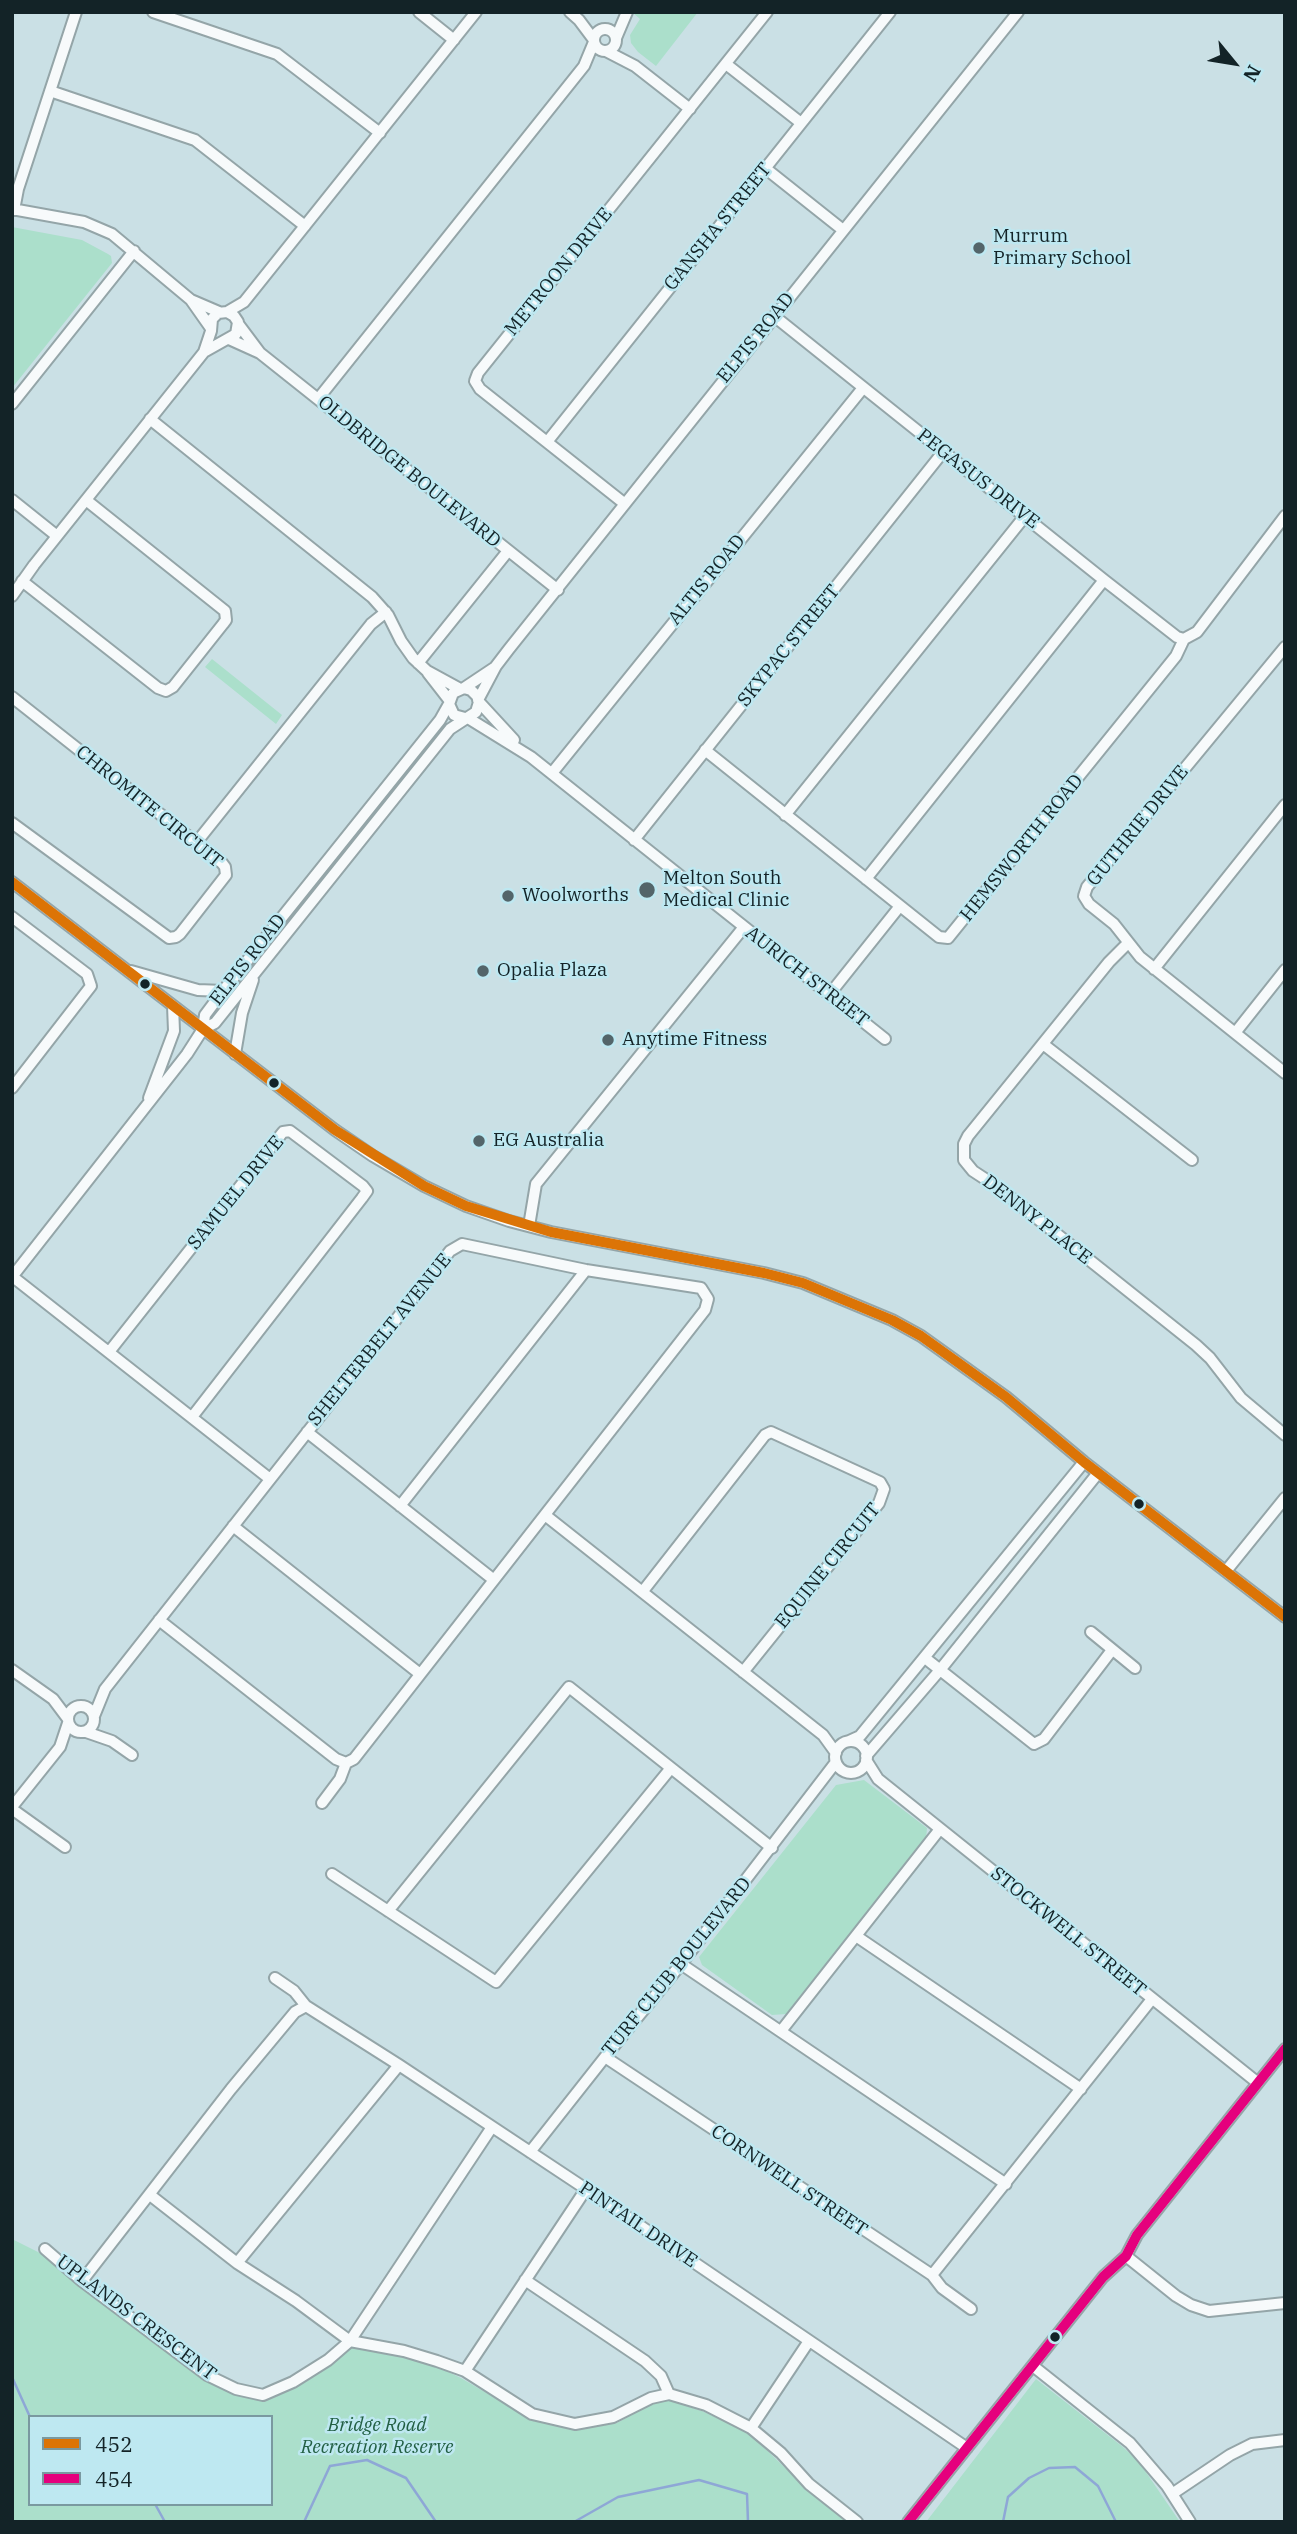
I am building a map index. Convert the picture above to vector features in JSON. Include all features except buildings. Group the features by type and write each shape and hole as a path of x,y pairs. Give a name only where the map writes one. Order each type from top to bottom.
{"street":[{"path":"76,12 13,210 95,225 112,234 191,299 216,338 226,340"},
{"path":"153,12 277,54 380,133"},
{"path":"419,12 454,40"},
{"path":"12,596 204,352 236,334 244,302 476,12"},
{"name":"METROON DRIVE","path":"625,504 480,389 475,381 478,373 767,12"},
{"name":"GANSHA STREET","path":"547,442 890,12"},
{"name":"ELPIS ROAD","path":"479,701 496,666 1018,12"},
{"path":"318,400 583,66 595,34 627,13"},
{"path":"583,66 612,48 627,13"},
{"path":"575,16 612,31 635,66"},
{"path":"575,16 597,48 635,66 691,109"},
{"path":"726,64 801,123"},
{"path":"50,91 195,140 305,226"},
{"path":"765,169 843,230"},
{"path":"12,404 134,251"},
{"path":"191,299 234,316 238,323"},
{"path":"204,352 212,319 244,302"},
{"name":"PEGASUS DRIVE","path":"774,316 1104,580 1177,637 1184,639"},
{"name":"OLDBRIDGE BOULEVARD","path":"238,323 260,354"},
{"name":"OLDBRIDGE BOULEVARD","path":"226,340 260,354 558,590"},
{"name":"ALTIS ROAD","path":"552,773 863,388"},
{"path":"150,419 365,591 386,612 405,648 449,702 454,715 467,718 476,712 479,701 475,693 422,667"},
{"name":"SKYPAC STREET","path":"634,840 943,452"},
{"path":"12,500 57,536"},
{"path":"22,580 158,688 169,691 182,676 226,620 225,611 86,500"},
{"path":"785,815 1025,516"},
{"name":"HEMSWORTH ROAD","path":"705,750 939,937 948,938 1176,656 1184,639 1197,632 1285,516"},
{"path":"422,667 508,551"},
{"path":"866,879 1104,580"},
{"path":"196,843 371,624 386,612"},
{"name":"GUTHRIE DRIVE","path":"1285,648 1087,887 1085,900 1114,924 1128,943 1154,969 1285,1073"},
{"name":"ELPIS ROAD","path":"462,688 496,666"},
{"path":"449,702 453,693 462,688"},
{"name":"CHROMITE CIRCUIT","path":"12,697 222,863 226,876 180,933 169,938 12,823"},
{"name":"AURICH STREET","path":"479,701 531,757"},
{"name":"ELPIS ROAD","path":"203,1029 205,1015 223,991 440,720 449,702"},
{"name":"ELPIS ROAD","path":"203,1029 215,1023 450,730 467,718"},
{"name":"AURICH STREET","path":"467,718 552,773 886,1039"},
{"path":"1154,969 1285,805"},
{"path":"12,882 235,1054 373,1156 424,1186 466,1206 529,1226 803,1283 863,1306 911,1331 1006,1397 1084,1462 1285,1617"},
{"path":"829,995 900,906"},
{"path":"12,917 87,974 91,986 12,1088"},
{"path":"529,1226 536,1184 744,927"},
{"name":"DENNY PLACE","path":"1128,943 1109,962 968,1136 963,1152 967,1166 999,1188 1196,1345 1210,1358 1241,1398 1285,1436"},
{"path":"125,969 198,990 223,991"},
{"path":"1235,1033 1285,970"},
{"path":"235,1054 242,1013 257,971"},
{"path":"146,1107 174,1031 173,1006"},
{"path":"203,1029 187,1054 13,1277 270,1479"},
{"path":"1043,1044 1192,1160"},
{"name":"SAMUEL DRIVE","path":"109,1352 279,1136 286,1131 290,1131 363,1186 367,1191 191,1417"},
{"name":"SHELTERBELT AVENUE","path":"95,1717 106,1689 159,1620 450,1251 462,1244 586,1270 701,1288 708,1299 705,1310 545,1515"},
{"path":"400,1506 586,1270"},
{"path":"307,1432 494,1580"},
{"name":"EQUINE CIRCUIT","path":"643,1591 765,1435 771,1432 880,1482 884,1489 879,1503 743,1672"},
{"path":"836,1757 847,1742 860,1736 1084,1462"},
{"path":"322,1803 340,1779 346,1763 354,1759 545,1515 823,1735 836,1757 850,1772 862,1768 866,1758 1098,1473"},
{"path":"1226,1571 1285,1497"},
{"path":"233,1526 421,1674"},
{"path":"159,1620 335,1759 346,1763"},
{"path":"1091,1632 1135,1668"},
{"path":"925,1658 1034,1744 1044,1739 1112,1650"},
{"path":"12,1670 53,1699 75,1731 112,1741 132,1755"},
{"path":"388,1910 569,1687 772,1848"},
{"name":"SHELTERBELT AVENUE","path":"80,1706 106,1689"},
{"path":"53,1699 90,1709 112,1741"},
{"path":"60,1747 71,1711 80,1706"},
{"path":"65,1847 12,1808 60,1747 92,1728 95,1717"},
{"path":"823,1735 859,1743 866,1758"},
{"name":"TURF CLUB BOULEVARD","path":"530,2152 772,1848 822,1782 836,1757"},
{"name":"STOCKWELL STREET","path":"866,1758 878,1779 1258,2083"},
{"path":"332,1874 496,1982 671,1768"},
{"name":"STOCKWELL STREET","path":"850,1772 878,1779"},
{"name":"TURF CLUB BOULEVARD","path":"822,1782 850,1772"},
{"path":"781,2031 940,1829"},
{"path":"856,1936 1081,2089"},
{"path":"681,1964 1006,2184"},
{"name":"PINTAIL DRIVE","path":"275,1978 295,1991 306,2006 586,2189 967,2448"},
{"path":"932,2275 1152,1999"},
{"path":"82,2281 239,2079 295,2012 306,2006"},
{"path":"908,2522 1103,2277 1126,2256 1137,2235 1285,2049"},
{"name":"CORNWELL STREET","path":"605,2057 932,2275 942,2288 971,2309"},
{"path":"237,2263 399,2065"},
{"name":"UPLANDS CRESCENT","path":"45,2249 82,2281 207,2375 236,2389 263,2395 293,2382 328,2360 350,2341 492,2127"},
{"path":"465,2371 586,2189"},
{"path":"150,2195 237,2263 296,2301 350,2341 404,2351 465,2371 532,2414 575,2424 613,2417 651,2398 669,2394 706,2405 751,2428 781,2454 809,2484 857,2522"},
{"path":"1126,2256 1176,2296 1209,2311 1285,2303"},
{"path":"525,2280 645,2361 660,2376 669,2394"},
{"path":"751,2428 809,2341"},
{"path":"1033,2366 1130,2443 1151,2465 1190,2522"},
{"path":"1172,2494 1230,2455 1252,2444 1285,2440"}],"green space":[{"path":"632,12 698,12 656,66 631,43 630,35 640,19"},
{"path":"12,227 82,240 111,256 112,263 12,388"},
{"path":"212,659 282,715 276,724 205,667"},
{"path":"864,1780 927,1828 926,1839 786,2014 772,2015 702,1965 699,1957 836,1785"},
{"name":"Bridge Road Recreation Reserve","path":"12,2239 42,2254 81,2288 203,2379 233,2394 264,2400 293,2388 331,2365 351,2347 403,2356 436,2366 529,2418 576,2430 617,2423 655,2402 668,2400 702,2411 748,2432 806,2488 849,2522 12,2522"},
{"path":"1036,2379 1139,2462 1180,2522 926,2522"}],"waterway":[{"path":"12,2377 29,2415"},
{"path":"304,2522 330,2466 367,2460 406,2478 436,2522"},
{"path":"1003,2522 1008,2497 1029,2478 1049,2468 1075,2467 1098,2486 1116,2522"},
{"path":"574,2522 618,2497 699,2480 747,2494 748,2522"},
{"path":"156,2506 165,2522"}],"transit line":[{"name":"452","path":"12,882 335,1130 424,1186 466,1206 551,1232 803,1283 892,1320 921,1336 1006,1397 1084,1462 1285,1617"},
{"name":"454","path":"908,2522 1103,2277 1126,2256 1137,2235 1285,2049"}],"place":[{"name":"Murrum Primary School","path":"979,248"},
{"name":"Melton South Medical Clinic","path":"647,890"},
{"name":"Woolworths","path":"508,896"},
{"name":"Opalia Plaza","path":"483,971"},
{"name":"Anytime Fitness","path":"608,1040"},
{"name":"EG Australia","path":"479,1141"}]}
